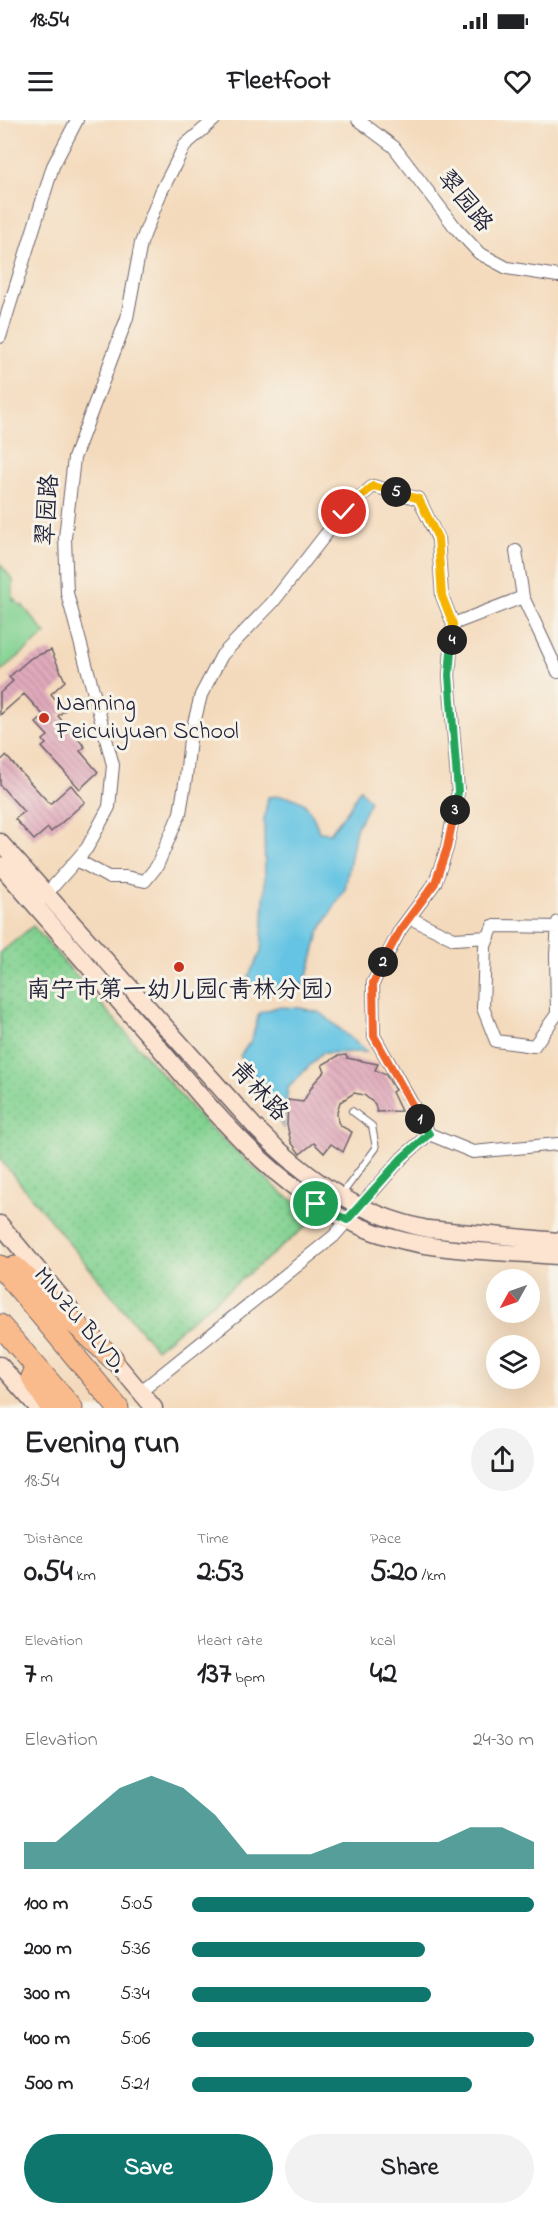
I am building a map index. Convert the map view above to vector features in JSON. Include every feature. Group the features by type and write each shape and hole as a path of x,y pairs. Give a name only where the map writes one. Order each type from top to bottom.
{"highway":[{"path":"0,1252 113,1359"},
{"name":"MINZU BLVD.","path":"0,1266 118,1408"},
{"path":"2,1327 51,1408"},
{"path":"2,1327 72,1408"}],"main road":[{"name":"青林路","path":"0,842 41,900 194,1088 258,1157 316,1204 374,1232 412,1243 441,1248 558,1256"},
{"name":"青林路","path":"0,865 41,900 256,1128 302,1171 340,1197 384,1218 428,1229 558,1241"},
{"path":"0,1224 154,1408"},
{"path":"0,1365 38,1408"}],"street":[{"path":"0,336 53,166 77,120"},
{"name":"翠园路","path":"41,900 87,848 109,807 113,765 67,593 65,538 74,458 127,318 141,243 161,192 185,145 214,120"},
{"name":"翠园路","path":"358,120 394,147 455,227 479,253 507,268 558,276"},
{"path":"77,860 108,877 126,876 145,881 157,866 180,813 190,739 201,695 222,656 273,602 344,512 373,486 419,499 438,538 442,596 453,624 449,675 458,792 447,848 435,883 400,930 373,983 374,1036 429,1134 472,1152 558,1144"},
{"path":"516,551 523,597 558,672"},
{"path":"453,624 523,597"},
{"path":"410,918 454,939 489,937"},
{"path":"558,922 558,927 556,955 557,1014 534,1046 496,1041 483,1008 485,946 494,926 558,927"},
{"path":"140,1392 334,1236 402,1158 429,1134"}],"lane":[{"path":"340,1197 376,1148 372,1126 352,1111"}],"green space":[{"path":"0,564 13,580 13,601 15,599 20,606 22,605 46,634 0,672"},
{"path":"33,926 201,1119 283,1194 319,1216 156,1349 0,1159 0,953"}],"water":[{"path":"360,789 370,801 356,829 345,889 319,932 310,968 301,990 285,997 280,990 267,995 257,987 251,986 249,975 261,952 265,884 264,820 268,797 288,797 302,802 312,814 319,832 330,833 348,810"},
{"path":"277,1007 300,1008 321,1013 367,1052 322,1053 288,1088 283,1128 261,1085 240,1056 252,1039 259,1013"}],"building":[{"path":"51,650 65,681 51,694 65,710 58,716 85,747 80,751 98,772 80,789 42,747 46,744 43,740 48,736 36,723 44,716 24,694 0,715 0,693 13,681 9,677 31,658"},
{"path":"6,756 50,804 71,785 85,802 51,832 48,828 34,840 15,819 24,812 0,785 0,761"},
{"path":"346,1055 347,1058 378,1064 375,1070 386,1075 395,1090 392,1092 401,1111 377,1112 375,1104 364,1095 354,1093 340,1102 337,1112 341,1126 352,1132 343,1152 331,1144 324,1153 314,1143 300,1154 291,1142 287,1125 288,1100 303,1102 314,1083 325,1071 322,1065 338,1056"}],"place":[{"name":"Nanning Feicuiyuan School","path":"44,718"},
{"name":"南宁市第一幼儿园(青林分园)","path":"179,967"}],"route":[{"path":"316,1204 347,1220 402,1158 429,1134 374,1036 373,983 400,930 435,883 447,848 458,792 449,675 453,624 442,596 438,538 419,499 373,486 344,512"}]}
